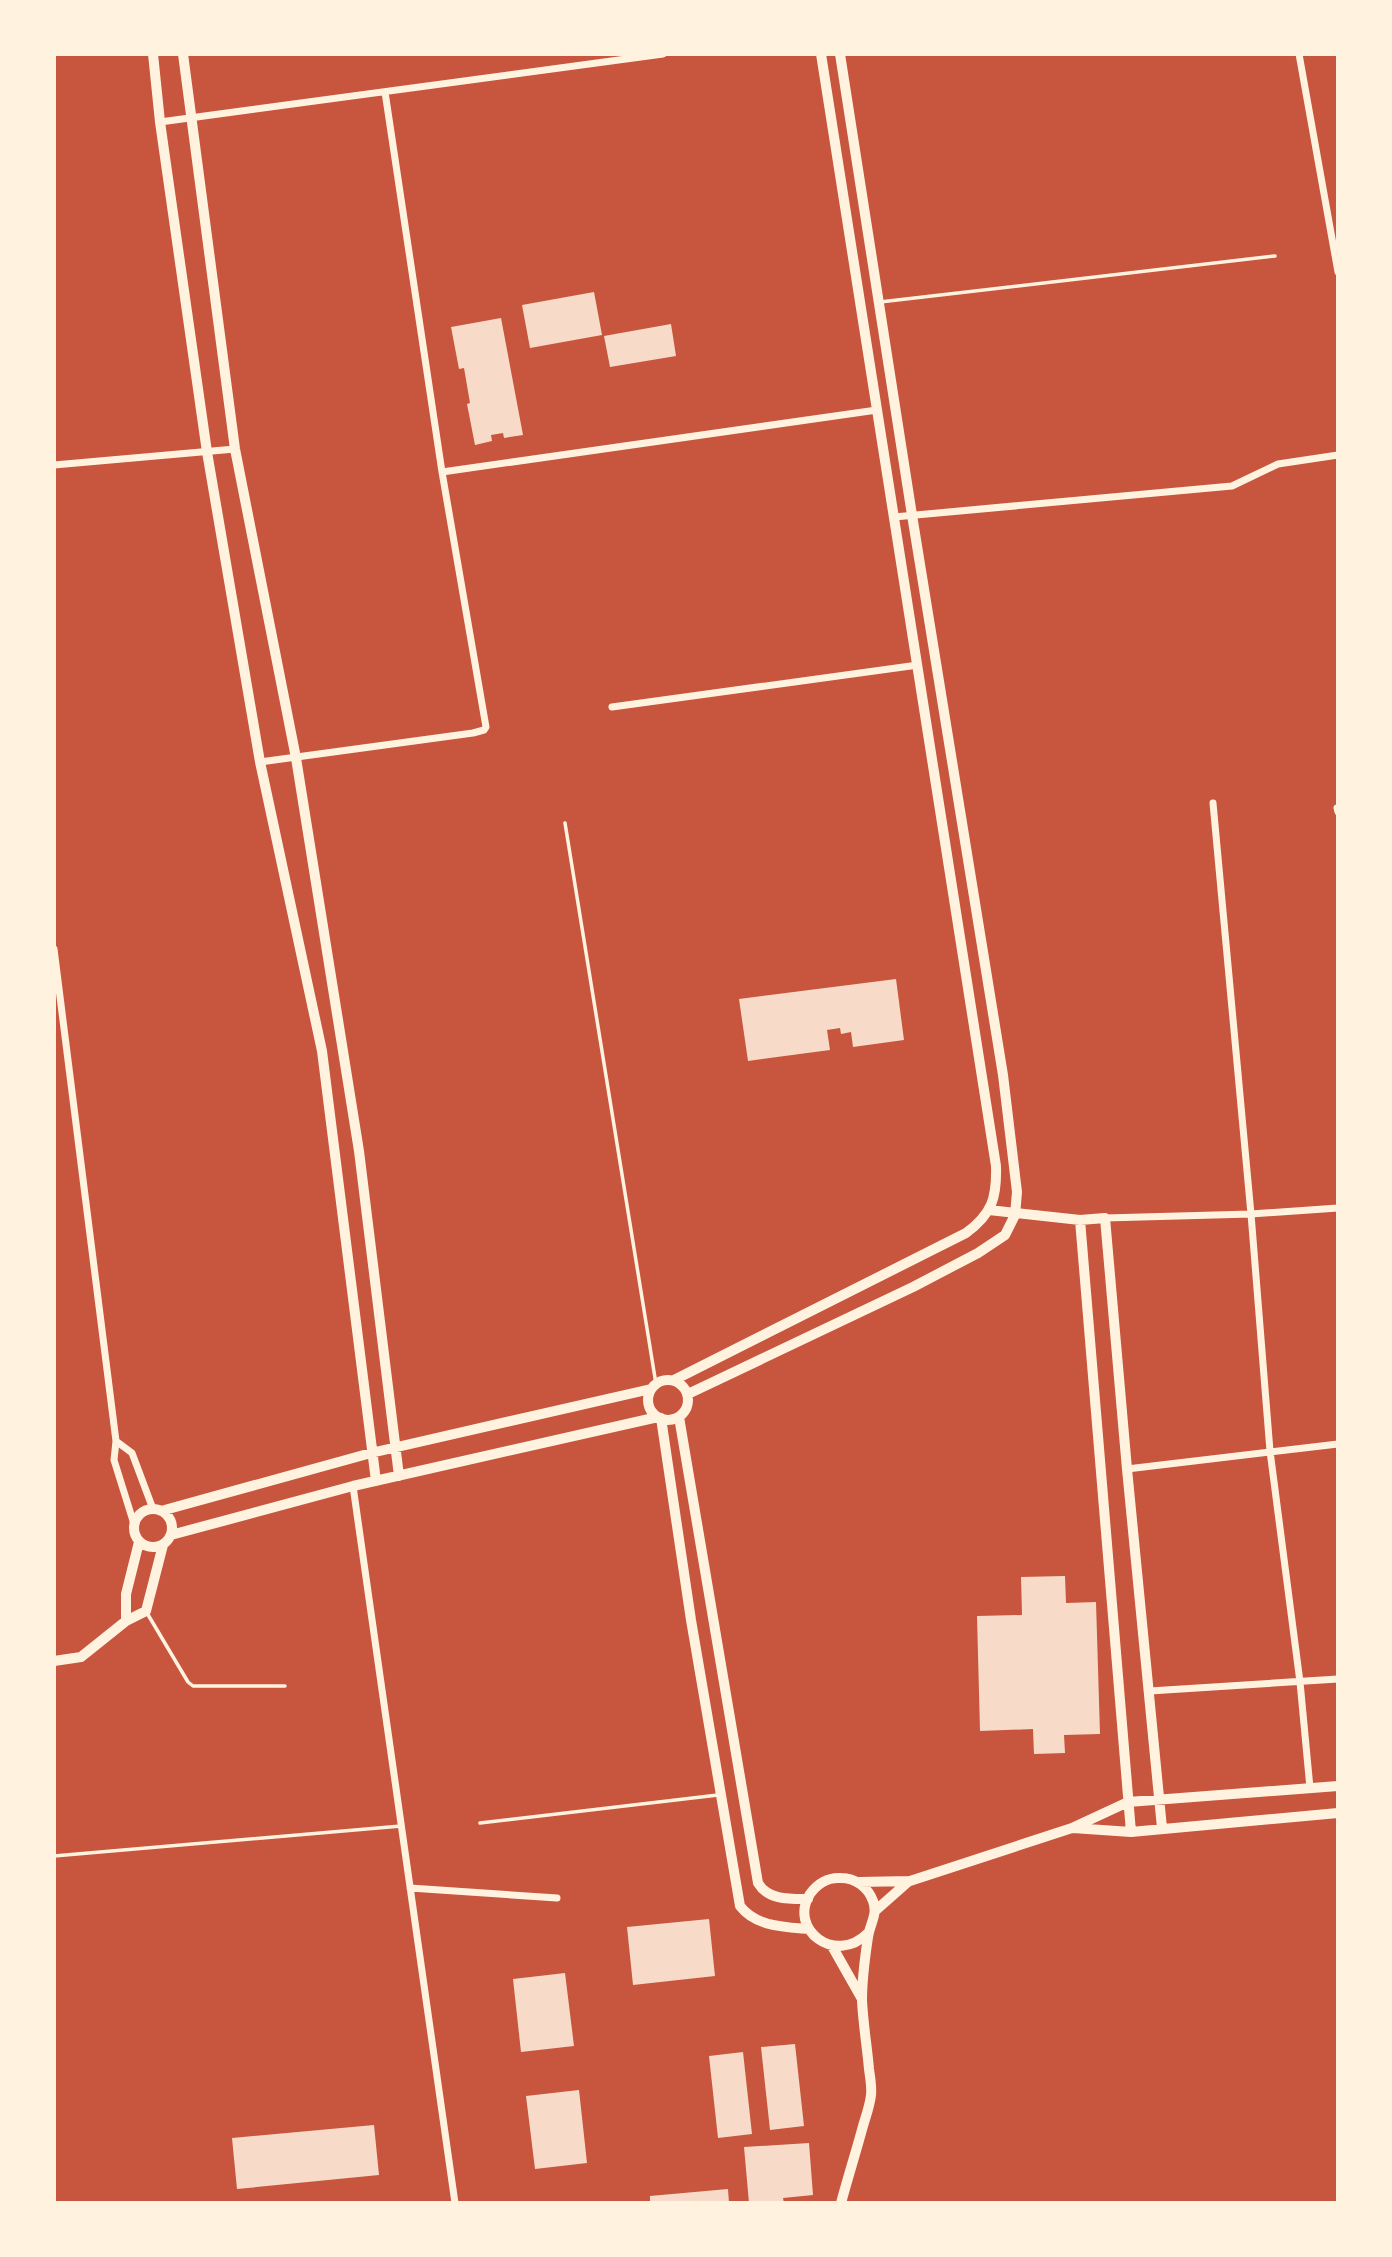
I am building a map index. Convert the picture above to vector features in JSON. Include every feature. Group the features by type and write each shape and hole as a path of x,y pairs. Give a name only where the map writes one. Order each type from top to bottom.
{"street":[{"path":"153,54 160,122 207,452 260,762 323,1051 376,1481"},
{"path":"183,54 235,449 296,758 359,1151 398,1476"},
{"path":"160,122 663,54"},
{"path":"134,1524 141,1513 371,1453 674,1380 966,1233 980,1223 989,1210 996,1186 996,1166 821,54"},
{"path":"688,1394 913,1287 978,1253 1005,1235 1015,1215 1016,1169 1003,1076 840,54"},
{"path":"1299,54 1338,272"},
{"path":"260,762 480,732 486,727 442,472 385,92"},
{"path":"442,472 877,410"},
{"path":"54,465 235,449"},
{"path":"894,517 1232,486 1278,464 1338,455"},
{"path":"612,707 918,665"},
{"path":"1213,803 1270,1451 1300,1682 1310,1788"},
{"path":"54,949 116,1441 114,1460 139,1542 151,1548 163,1545"},
{"path":"989,1210 1015,1215 1080,1220 1338,1208"},
{"path":"1105,1218 1162,1828"},
{"path":"1080,1220 1131,1832"},
{"path":"171,1535 353,1486 660,1418 670,1420 679,1417 687,1407 688,1394 685,1388 674,1380"},
{"path":"653,1387 648,1402 660,1418 740,1906 746,1914 757,1920 781,1927 809,1929"},
{"path":"679,1417 758,1882 763,1891 784,1899 808,1899"},
{"path":"54,1661 81,1657 126,1621 146,1611 163,1545 171,1535 172,1522 157,1510 132,1453 116,1441"},
{"path":"1127,1469 1338,1444"},
{"path":"353,1486 455,2203"},
{"path":"126,1621 126,1594 139,1542"},
{"path":"1150,1691 1338,1679"},
{"path":"859,1882 867,1890 875,1911 874,1922 868,1933 849,1946 832,1946 816,1938 805,1918 808,1899 816,1886 826,1880 837,1877 859,1882 910,1881 1072,1828 1128,1802 1338,1786"},
{"path":"1072,1828 1131,1832 1338,1813"},
{"path":"875,1911 910,1881"},
{"path":"410,1888 557,1898"},
{"path":"841,2203 872,2094 862,1999 868,1933"},
{"path":"832,1946 862,1999"}],"lane":[{"path":"878,302 1275,256"},
{"path":"565,823 653,1387"},
{"path":"146,1611 188,1682 193,1686 285,1686"},
{"path":"480,1823 720,1795"},
{"path":"54,1856 401,1826"}],"building":[{"path":"594,292 602,335 530,348 522,305"},
{"path":"501,318 523,435 504,438 503,433 491,435 492,441 475,445 467,404 470,403 464,368 459,369 451,327"},
{"path":"671,324 676,356 610,367 604,336"},
{"path":"896,979 904,1040 853,1047 851,1032 841,1034 840,1028 827,1030 830,1050 748,1061 739,999"},
{"path":"1065,1576 1066,1603 1096,1602 1100,1734 1064,1735 1065,1753 1034,1754 1033,1729 980,1731 977,1616 1022,1615 1021,1577"},
{"path":"709,1919 715,1976 633,1985 627,1927"},
{"path":"565,1973 574,2046 521,2052 513,1979"},
{"path":"795,2044 804,2126 770,2130 761,2047"},
{"path":"743,2052 752,2134 718,2138 709,2056"},
{"path":"579,2090 587,2163 535,2169 526,2096"},
{"path":"374,2125 379,2175 237,2189 232,2138"},
{"path":"809,2143 813,2195 783,2198 784,2203 749,2203 744,2147"},
{"path":"728,2189 729,2203 650,2203 650,2196"}]}
